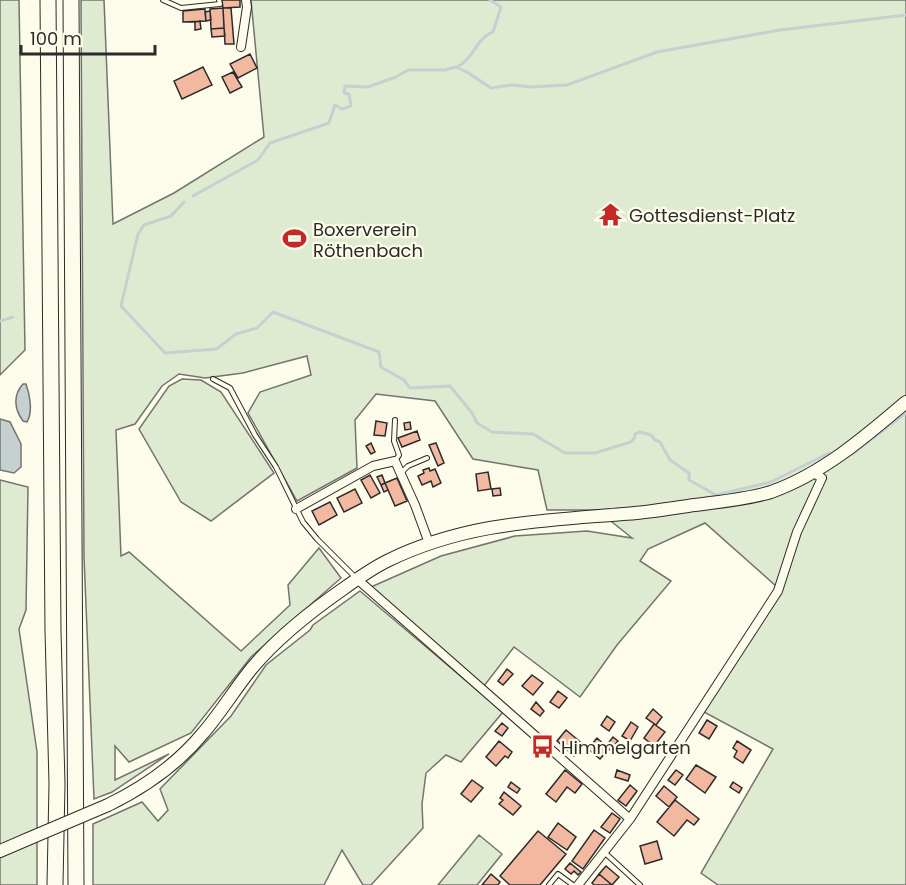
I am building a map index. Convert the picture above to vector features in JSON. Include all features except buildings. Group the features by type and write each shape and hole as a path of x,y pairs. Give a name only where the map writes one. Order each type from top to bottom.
{"highway":[{"path":"48,0 53,619 57,784 55,885"},
{"path":"71,0 76,885"}],"street":[{"path":"241,47 246,0"},
{"path":"0,851 108,805 144,786 170,767 203,733 252,668 284,635 312,611 384,562 429,543 473,530 518,522 626,514 726,501 770,492 814,473 906,402"},
{"path":"296,509 373,466 395,461 429,543"},
{"path":"578,885 630,819 778,591 797,532 822,478 814,473"},
{"path":"357,579 630,819"}],"lane":[{"path":"164,0 181,8 220,4 219,0"},
{"path":"213,379 230,388 255,435 276,467 303,522 357,579"},
{"path":"395,420 394,441 399,455 395,461"},
{"path":"401,473 408,466 427,458"},
{"path":"604,852 640,885"},
{"path":"549,885 558,874 573,885"}],"green space":[{"path":"0,0 19,0 25,350 0,375"},
{"path":"81,0 104,0 113,224 174,193 264,137 251,0 906,0 906,885 718,885 701,873 773,749 704,712 783,588 776,586 705,523 648,549 640,561 671,581 617,645 580,697 514,647 484,686 371,587 441,556 515,536 587,531 632,538 597,510 547,510 538,470 473,459 435,401 376,394 355,420 357,468 297,501 248,413 260,392 311,375 307,356 243,373 205,378 179,374 162,386 135,424 116,430 121,556 129,552 241,651 290,605 288,585 319,548 341,578 251,657 191,733 129,762 115,746 115,780 169,754 112,792 94,799 84,557"},
{"path":"182,379 201,380 221,392 274,473 211,521 181,502 139,429 169,386"},
{"path":"0,480 28,487 26,610 19,629 37,752 37,885 0,885"},
{"path":"360,591 503,712 461,762 446,755 426,773 422,804 423,828 371,885 363,885 342,850 324,885 93,885 93,824 142,802 158,821 168,810 160,789 231,716 266,665 310,630 313,625"},
{"path":"479,835 502,854 477,885 438,885"}],"shaded area":[{"path":"23,384 26,384 29,393 30,413 27,422 23,421 16,407 16,397"},
{"path":"0,419 10,422 21,444 21,467 14,473 0,470"}],"waterway":[{"path":"457,67 467,59 483,39 493,32 501,7 490,0"},
{"path":"193,196 258,160 270,143 329,123 335,105 342,109 351,106 349,94 344,93 345,86 368,87 408,70 445,70 456,67 491,88 512,85 531,87 567,85 657,52 780,30 906,15"},
{"path":"184,202 171,216 144,225 138,234 121,306 165,353 216,349"},
{"path":"218,348 236,334 257,328 273,312 379,352 381,367 404,380 410,388 450,386 472,413 477,423 492,432 533,434 565,453 595,453 631,442 635,434 640,432 651,435 660,442 670,460 689,473 689,480 716,495 771,482 829,453"},
{"path":"0,321 13,317"},
{"path":"852,454 906,413"}],"place":[{"name":"Gottesdienst-Platz","path":"611,215"},
{"name":"Boxerverein Röthenbach","path":"295,239"},
{"name":"Himmelgarten","path":"543,747"}]}
